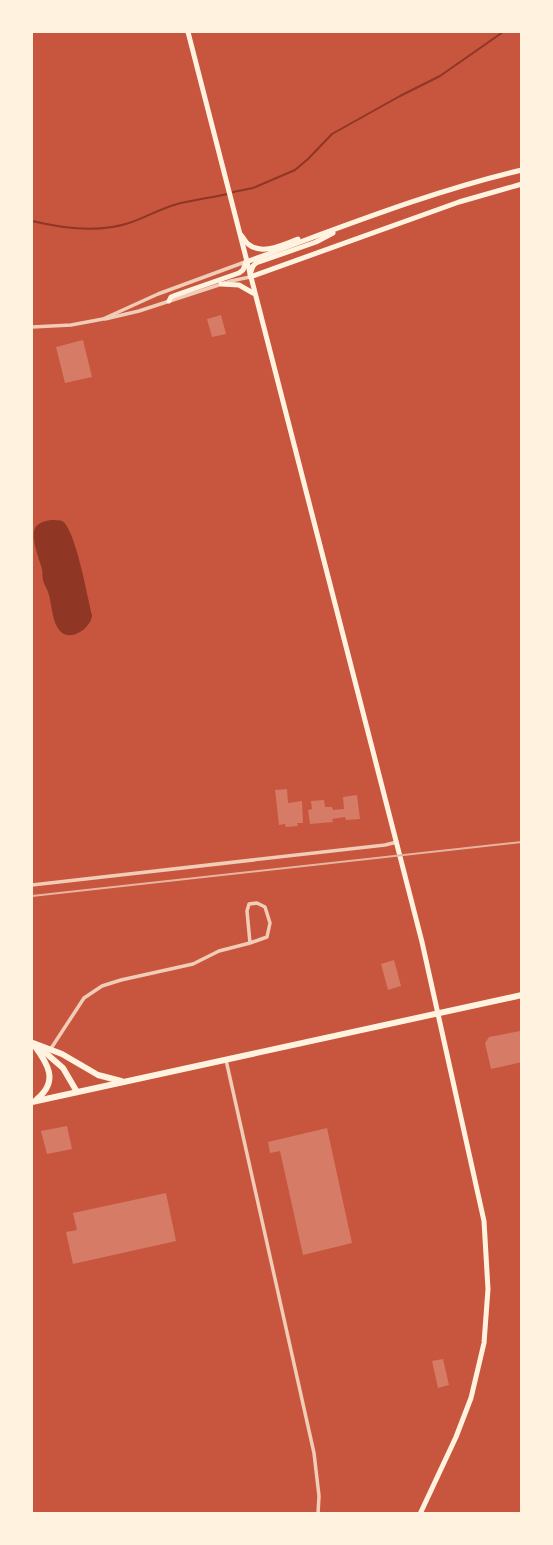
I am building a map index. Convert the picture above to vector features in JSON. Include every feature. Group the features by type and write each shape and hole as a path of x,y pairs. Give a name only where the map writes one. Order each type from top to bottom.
{"main road":[{"path":"188,32 397,842 439,1012 484,1221 488,1289 484,1343 471,1398 420,1514"},
{"path":"169,301 176,295 239,273 246,262 394,209 522,170"},
{"path":"250,277 459,202 522,184"},
{"path":"394,209 394,225"},
{"path":"239,232 248,244 257,249 268,249 344,226"},
{"path":"250,277 251,269 256,263 316,242 344,226"},
{"path":"221,284 239,285 255,295"},
{"path":"33,1101 522,995"},
{"path":"32,1043 63,1068 77,1092"},
{"path":"47,1054 62,1054 98,1075 126,1081"},
{"path":"33,1101 41,1096 49,1082 47,1054"}],"street":[{"path":"32,327 71,325 103,318 158,294 246,262"},
{"path":"103,318 122,316 250,277"},
{"path":"32,885 397,842"},
{"path":"47,1054 84,998 102,986 194,964 219,951 250,943 267,937 270,923 265,907 257,903 250,904 247,911 250,943"},
{"path":"226,1060 314,1452 319,1496 318,1514"}],"shaded area":[{"path":"51,520 62,521 72,536 92,615 85,628 70,635 60,631 55,623 35,545 35,528"}],"building":[{"path":"221,315 226,334 212,337 207,319"},
{"path":"83,340 92,377 65,383 56,347"},
{"path":"287,789 288,803 302,801 303,823 297,823 298,826 279,825 275,790"},
{"path":"357,795 360,819 346,820 345,817 332,819 333,822 310,824 308,810 312,809 311,801 324,800 325,807 332,807 333,810 344,809 343,797"},
{"path":"394,960 401,986 388,990 381,964"},
{"path":"520,1031 522,1062 491,1069 485,1043 489,1037"},
{"path":"67,1126 72,1149 47,1154 41,1131"},
{"path":"327,1128 352,1243 303,1255 280,1151 270,1153 268,1142"},
{"path":"166,1193 176,1241 73,1264 66,1232 77,1230 73,1213"},
{"path":"443,1359 449,1385 438,1388 432,1361"}],"waterway":[{"path":"233,192 253,188 295,170 332,134 440,76 503,32"},
{"path":"32,221 68,227 105,228 129,223 174,205 228,194"}],"railway":[{"path":"32,896 522,842"}]}
